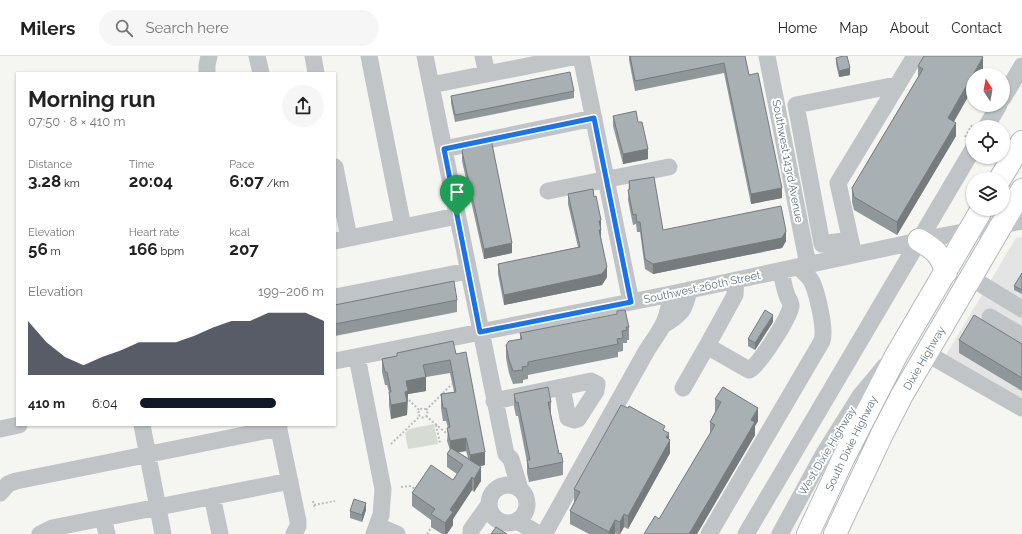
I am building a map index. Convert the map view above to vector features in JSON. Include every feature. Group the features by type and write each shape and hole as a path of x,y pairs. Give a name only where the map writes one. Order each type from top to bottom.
{"highway":[{"path":"1004,172 1022,142"},
{"name":"Dixie Highway","path":"838,533 882,432 970,278 1012,223 1022,190"},
{"path":"897,354 978,216"},
{"path":"919,240 938,253 946,272"},
{"name":"South Dixie Highway","path":"810,529 862,420 897,354"},
{"path":"810,529 838,533"}],"street":[{"path":"208,72 207,65 209,56"},
{"path":"257,56 261,72"},
{"path":"313,56 316,72"},
{"path":"369,56 403,227"},
{"path":"425,56 506,454 501,475 491,498 471,530 471,534"},
{"path":"483,56 487,74"},
{"path":"431,85 487,74 535,60 578,56"},
{"path":"581,56 631,302"},
{"name":"Southwest 143rd Avenue","path":"767,56 804,266"},
{"path":"896,86 796,105 822,244 852,248 838,183 915,56"},
{"path":"1010,86 1022,66"},
{"path":"444,149 594,118"},
{"path":"746,534 966,161"},
{"path":"549,196 670,172"},
{"path":"336,177 342,240 457,216"},
{"name":"Southwest 260th Street","path":"336,361 804,266 852,248 919,240 1012,223"},
{"path":"708,534 822,341 823,329 814,289 804,266"},
{"path":"336,297 468,271"},
{"path":"708,346 746,370 752,368 758,363 783,326 791,305 784,289 781,271"},
{"path":"970,278 1022,309"},
{"path":"683,388 708,346 737,291 736,280"},
{"path":"665,324 676,318 686,306 689,290"},
{"path":"520,489 515,486 504,485 491,498 492,516 514,518 547,532 647,350 665,324 669,313 671,294"},
{"path":"990,317 1022,336"},
{"path":"926,353 1022,408"},
{"name":"West Dixie Highway","path":"780,534 823,455 860,396 872,380 897,354"},
{"path":"357,357 382,482 383,499 376,530 397,534"},
{"path":"494,401 562,387"},
{"path":"0,429 16,426"},
{"path":"142,426 163,534"},
{"path":"0,493 8,484 16,481 279,426 298,526 294,534"},
{"path":"480,534 514,518 527,499 520,489 511,459 506,454"},
{"path":"40,534 52,528 105,526 158,507 290,481"},
{"path":"212,496 220,534"},
{"name":"West Dixie Highway","path":"780,534 796,523 810,529"}],"path":[{"path":"426,416 426,410 452,384"},
{"path":"408,400 420,410 423,408 426,410"},
{"path":"392,444 420,416 420,410"},
{"path":"420,416 426,416 446,433"},
{"path":"436,424 440,443"},
{"path":"401,487 411,486 420,492"},
{"path":"313,501 314,509"},
{"path":"314,505 335,501"},
{"path":"427,534 434,524"}],"shaded area":[{"path":"1022,237 1022,398 946,355 1016,238"},
{"path":"434,424 438,444 408,449 405,433 409,429"}],"building":[{"path":"630,56 745,56 749,75 758,73 782,188 751,194 724,63 635,81"},
{"path":"847,56 850,68 839,71 836,58"},
{"path":"924,56 983,57 977,68 966,68 966,87 948,118 956,123 897,222 854,197 852,188 923,69 918,66"},
{"path":"570,72 574,91 455,115 451,96"},
{"path":"636,111 638,122 642,122 648,149 623,154 613,116"},
{"path":"491,139 512,243 484,249 462,151 466,145"},
{"path":"654,177 663,230 781,206 786,231 782,238 653,264 645,259 640,222 637,222 636,214 633,215 628,190 630,189 629,181"},
{"path":"593,189 601,220 599,221 601,230 599,230 607,267 602,274 504,295 498,264 580,247 568,194"},
{"path":"1022,273 1022,290 1014,286"},
{"path":"454,281 457,300 336,324 336,305"},
{"path":"625,310 629,327 626,327 627,330 622,331 623,338 617,339 618,344 528,362 528,366 522,367 523,370 513,371 506,345 509,341 522,339 520,333 617,314 617,311"},
{"path":"765,310 773,315 755,343 748,339"},
{"path":"974,315 1022,344 1022,378 959,340"},
{"path":"453,341 456,354 466,352 485,452 470,455 466,438 450,441 447,428 450,427 446,408 443,408 441,394 456,392 450,360 423,365 426,377 406,381 408,391 405,392 407,402 391,405 389,392 391,392 387,372 385,372 382,359 397,356 397,353"},
{"path":"548,387 551,402 548,402 559,454 561,453 563,462 529,469 527,460 530,460 518,402 516,403 514,394"},
{"path":"723,387 758,408 751,420 755,422 689,534 644,534 655,516 659,519 715,425 710,422 721,402 715,399"},
{"path":"621,405 628,408 629,406 665,426 663,430 669,433 666,437 670,440 628,516 624,514 620,522 615,520 609,532 570,511 580,492 574,489"},
{"path":"451,448 481,467 474,479 472,477 450,510 453,512 445,523 431,514 435,509 412,493 431,465 453,480 463,465 447,454"},
{"path":"354,499 366,503 362,515 350,511"},
{"path":"496,527 507,534 491,534"}],"route":[{"path":"594,118 631,302 480,332 457,216 444,149 594,118"}]}
